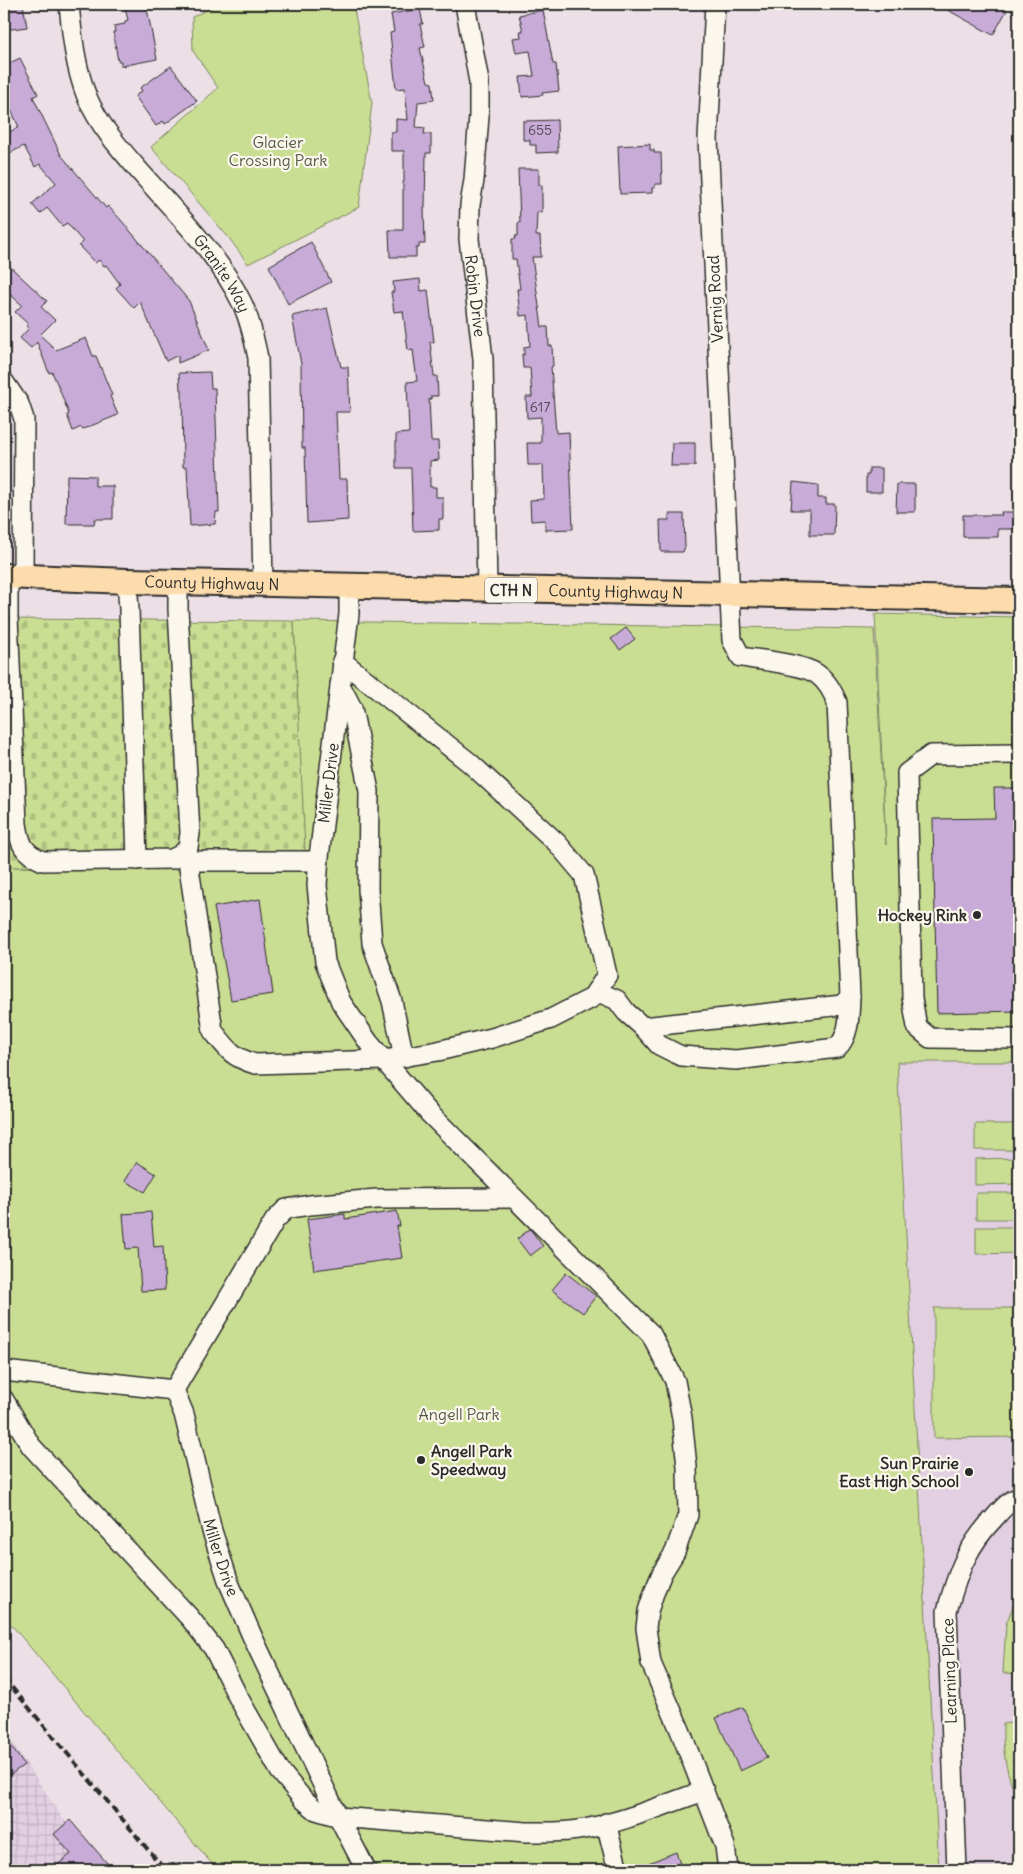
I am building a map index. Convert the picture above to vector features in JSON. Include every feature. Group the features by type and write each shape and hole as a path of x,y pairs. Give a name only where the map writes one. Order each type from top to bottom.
{"main road":[{"name":"County Highway N","path":"12,576 127,581 1019,600"}],"street":[{"name":"Granite Way","path":"69,4 76,58 87,97 103,126 125,155 214,257 243,305 252,329 258,358 263,583"},
{"name":"Robin Drive","path":"464,4 479,82 479,116 470,205 469,239 483,359 487,589"},
{"name":"Vernig Road","path":"715,4 708,139 732,640 741,657 786,664 816,673 828,685 837,702 850,997"},
{"path":"4,382 19,404 24,419 8,617 16,814 20,839 26,851 33,857 42,861 172,859 180,856 188,848 190,833 178,581"},
{"path":"127,581 130,619 138,860"},
{"name":"Miller Drive","path":"349,586 349,614 318,861 317,885 325,962 341,1002 369,1043 430,1114 651,1334 675,1381 682,1418 687,1467 688,1515 675,1552 662,1573 655,1590 648,1611 646,1628 651,1664 725,1846 728,1870"},
{"path":"318,861 188,862 213,1031 225,1047 238,1058 255,1064 384,1060 438,1051 492,1038 551,1018 592,998 607,975 584,875 557,843 470,763 342,661"},
{"path":"340,685 352,708 369,790 368,890 372,943 392,1001 404,1057"},
{"path":"1019,754 931,755 907,773 912,998 917,1027 930,1038 1019,1038"},
{"path":"596,991 617,1000 626,1012 659,1044 681,1056 736,1060 837,1048 844,1041 848,1028 850,997"},
{"path":"643,1027 842,1005 850,997"},
{"path":"4,1371 174,1390 275,1220 286,1210 310,1205 377,1199 514,1198"},
{"name":"Miller Drive","path":"174,1390 184,1414 212,1532 229,1583 253,1638 366,1870"},
{"path":"4,1400 31,1446 190,1618 214,1649 238,1697 280,1771 303,1799 316,1810 339,1817 546,1832 584,1829 704,1791"},
{"name":"Learning Place","path":"957,1870 947,1611 956,1576 967,1553 992,1520 1011,1500 1019,1497"},
{"path":"606,1823 618,1870"}],"shaded area":[{"name":"Sun Prairie East High School","path":"897,1062 1019,1062 1019,1870 939,1870"},
{"path":"4,1730 82,1847 104,1870 4,1870"}],"green space":[{"name":"Glacier Crossing Park","path":"219,4 353,4 372,103 359,207 248,264 229,238 151,147 218,88 193,51 192,17"},
{"name":"Angell Park","path":"875,614 1019,617 1019,1062 897,1062 939,1870 217,1870 4,1616 4,867 306,871 294,621 874,629 886,845"},
{"path":"4,619 294,621 307,871 4,867"},
{"path":"975,1124 1019,1124 1019,1150 975,1150"},
{"path":"1019,1158 1019,1184 975,1185 975,1159"},
{"path":"976,1193 1019,1193 1019,1219 976,1219"},
{"path":"976,1227 1019,1227 1019,1253 976,1254"},
{"path":"934,1308 1019,1308 1019,1437 934,1438"},
{"path":"1019,1591 1019,1674 1003,1673 1006,1624"},
{"path":"1019,1722 1019,1800 1008,1773 1004,1753 1003,1724"}],"building":[{"path":"4,4 23,4 27,27 4,30"},
{"path":"124,4 146,4 157,59 121,66 121,61 118,61 113,32 115,32 114,26 125,24 125,21 128,20"},
{"path":"937,4 997,4 1007,10 993,35"},
{"path":"420,9 423,24 420,24 425,47 420,48 428,82 432,83 434,100 418,102 416,127 425,128 424,134 431,134 431,153 426,153 425,244 419,244 419,248 416,248 416,257 390,257 389,230 403,230 404,182 404,151 391,151 391,132 396,132 396,119 408,120 405,88 396,89 390,33 394,32 391,14"},
{"path":"543,10 553,64 556,64 559,91 522,97 520,77 534,76 530,51 516,53 513,38 521,37 520,31 523,31 519,15"},
{"path":"20,58 38,94 33,97 61,155 106,208 108,206 121,220 189,301 209,350 178,363 178,355 166,361 140,302 134,308 116,288 120,284 106,265 104,266 99,260 95,263 79,246 83,242 67,223 62,226 47,208 40,214 32,204 56,183 40,164 35,167 24,146 4,156 4,135 19,127 4,95 4,66"},
{"path":"171,66 197,101 165,124 163,121 156,126 135,96 142,91 140,88"},
{"path":"557,120 558,152 536,153 536,145 530,145 530,140 523,140 523,121"},
{"path":"650,144 650,150 654,150 654,153 661,153 662,184 655,184 655,188 652,188 652,193 620,194 618,146"},
{"path":"518,169 539,169 539,185 542,185 542,212 537,212 536,236 540,236 541,257 532,257 542,327 548,327 549,346 552,346 553,366 551,367 556,433 569,432 573,529 545,530 545,520 531,521 530,500 544,499 543,465 528,465 527,443 541,443 541,417 527,418 526,397 532,397 530,368 523,368 522,354 524,355 524,347 530,346 528,315 520,316 517,289 520,289 516,259 512,259 512,239 516,239 515,236 518,236 518,223 520,223"},
{"path":"311,242 331,282 288,304 269,266"},
{"path":"4,261 47,301 41,307 55,320 40,335 56,350 86,338 93,356 96,356 118,415 73,431 59,388 52,372 49,373 37,342 31,348 20,338 29,328 28,324 15,312 22,305 4,289"},
{"path":"420,279 421,291 428,290 434,342 430,342 434,376 437,376 438,396 431,396 431,399 429,399 431,441 438,441 439,460 430,461 430,487 436,487 436,497 443,497 443,519 439,519 439,530 413,531 411,468 396,468 396,434 409,433 407,382 417,381 413,350 408,351 403,311 394,312 391,292 394,292 393,282"},
{"path":"327,308 341,367 348,367 350,412 336,412 339,479 347,479 348,520 307,523 305,448 302,448 301,364 292,316"},
{"path":"210,372 211,388 215,388 219,512 216,512 215,524 190,526 187,467 183,467 182,389 180,389 179,373"},
{"path":"672,443 695,443 695,466 671,466"},
{"path":"869,468 882,468 882,492 866,492 866,475 869,475"},
{"path":"67,475 95,476 95,486 113,486 113,519 95,519 94,524 66,524"},
{"path":"793,482 818,485 818,498 826,498 826,504 835,504 834,535 810,535 810,510 791,510"},
{"path":"897,484 915,484 915,512 896,512"},
{"path":"1001,512 1019,512 1019,529 998,529 998,537 963,537 963,515 1002,515"},
{"path":"669,514 684,514 685,547 683,552 661,552 660,520 669,520"},
{"path":"626,628 635,639 620,650 611,639"},
{"name":"Hockey Rink","path":"994,788 1019,788 1019,1011 937,1013 933,819 995,818"},
{"path":"260,899 273,994 231,1000 214,907"},
{"path":"137,1162 156,1174 145,1192 125,1181"},
{"path":"397,1211 400,1226 397,1226 402,1258 314,1270 307,1219 345,1214 345,1219"},
{"path":"151,1212 154,1247 163,1246 165,1290 141,1291 138,1248 126,1249 123,1214"},
{"path":"530,1229 543,1246 530,1256 517,1239"},
{"path":"566,1273 596,1296 583,1313 552,1290"},
{"path":"743,1707 767,1758 740,1771 716,1718"},
{"path":"4,1736 24,1765 4,1779"},
{"path":"70,1820 113,1870 51,1870 71,1854 54,1834"},
{"path":"676,1852 681,1867 672,1870 631,1870"}],"railway":[{"path":"4,1678 165,1870"}],"place":[{"name":"Hockey Rink","path":"977,915"},
{"name":"Angell Park Speedway","path":"421,1460"},
{"name":"Sun Prairie East High School","path":"969,1472"}]}
